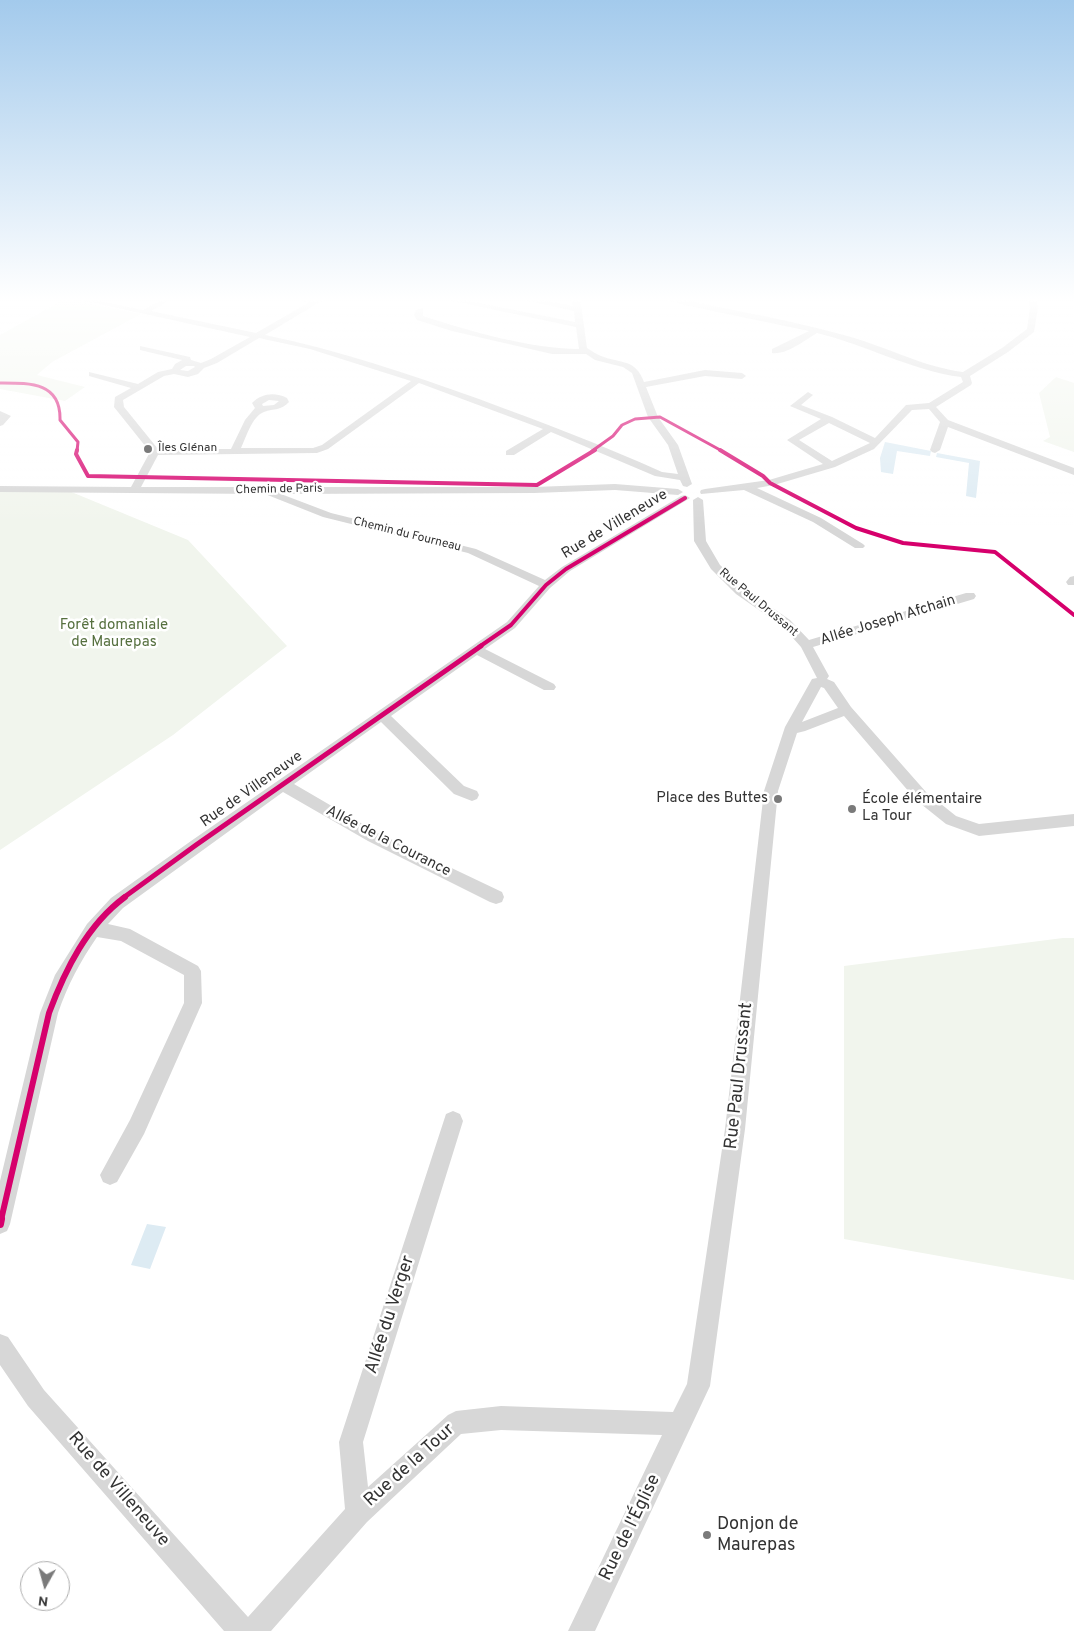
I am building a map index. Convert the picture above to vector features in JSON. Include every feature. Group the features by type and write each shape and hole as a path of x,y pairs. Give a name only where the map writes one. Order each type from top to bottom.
{"street":[{"path":"154,452 117,403 118,400 165,373"},
{"path":"396,373 599,447 659,474 672,477 690,491 746,487 806,474 831,465 871,447 909,407 931,406 968,383 965,375"},
{"name":"Rue Paul Drussant","path":"636,373 654,417 673,445 690,491 700,541 715,567 740,591 786,623 806,645 822,680"},
{"path":"641,385 700,373"},
{"path":"715,373 742,376"},
{"path":"941,373 965,375 968,373"},
{"path":"92,374 139,387"},
{"path":"154,452 314,451 326,447 418,380"},
{"path":"808,394 795,406 876,442"},
{"path":"931,406 945,422 1074,472"},
{"path":"234,452 253,414 260,409"},
{"path":"0,414 6,416 0,423"},
{"path":"829,420 792,440 831,465"},
{"path":"935,450 945,422"},
{"path":"510,453 550,428"},
{"path":"134,491 154,452"},
{"name":"Chemin de Paris","path":"0,488 264,491 534,490 615,487 690,491"},
{"path":"746,487 817,520 859,546"},
{"name":"Chemin du Fourneau","path":"264,491 327,515 472,551 546,585"},
{"name":"Rue de Villeneuve","path":"0,1224 49,1013 62,980 78,951 117,903 381,714 511,625 546,585 566,569 690,491"},
{"name":"Allée Joseph Afchain","path":"806,645 970,596"},
{"path":"475,650 549,687"},
{"path":"846,710 800,728 792,727 822,680 829,685 846,710 921,796 950,820 979,830 1074,820"},
{"path":"381,714 459,790 472,795"},
{"name":"Rue Paul Drussant","path":"680,1424 698,1386 735,1130 771,791 792,727"},
{"name":"Allée de la Courance","path":"282,784 373,837 496,897"},
{"path":"94,929 124,934 192,971 193,1003 137,1128 110,1175"},
{"name":"Allée du Verger","path":"358,1513 351,1442 453,1121"},
{"name":"Rue de Villeneuve","path":"0,1345 36,1398 242,1631"},
{"name":"Rue de la Tour","path":"253,1631 358,1513 456,1422 501,1418 680,1424"},
{"name":"Rue de l'Église","path":"581,1631 680,1424"}],"green space":[{"path":"0,373 39,373 37,375 85,387 65,401 0,389"},
{"path":"1056,377 1074,383 1074,452 1043,441 1050,437 1039,393"},
{"name":"Forêt domaniale de Maurepas","path":"0,488 69,491 188,540 287,646 173,735 0,850"},
{"path":"1074,938 1074,1280 844,1239 844,966"}],"shaded area":[{"path":"885,442 931,451 930,456 897,451 893,474 881,472 880,458"},
{"path":"937,453 980,461 976,498 966,496 969,463 936,457"},
{"path":"147,1224 166,1227 150,1269 131,1265"}],"cycle path":[{"path":"0,383 32,385 51,392 57,399 60,408 60,420 78,442 76,454 88,476 537,485 602,445 622,425 635,419 660,417 696,435 763,476 770,483 856,528 903,543 995,552 1074,615"},
{"path":"0,1224 49,1013 61,980 93,929 117,903 196,845 511,625 546,585 566,569 685,498"}],"place":[{"name":"Îles Glénan","path":"148,449"},
{"name":"Place des Buttes","path":"778,799"},
{"name":"École élémentaire La Tour","path":"852,809"},
{"name":"Donjon de Maurepas","path":"707,1535"}]}
